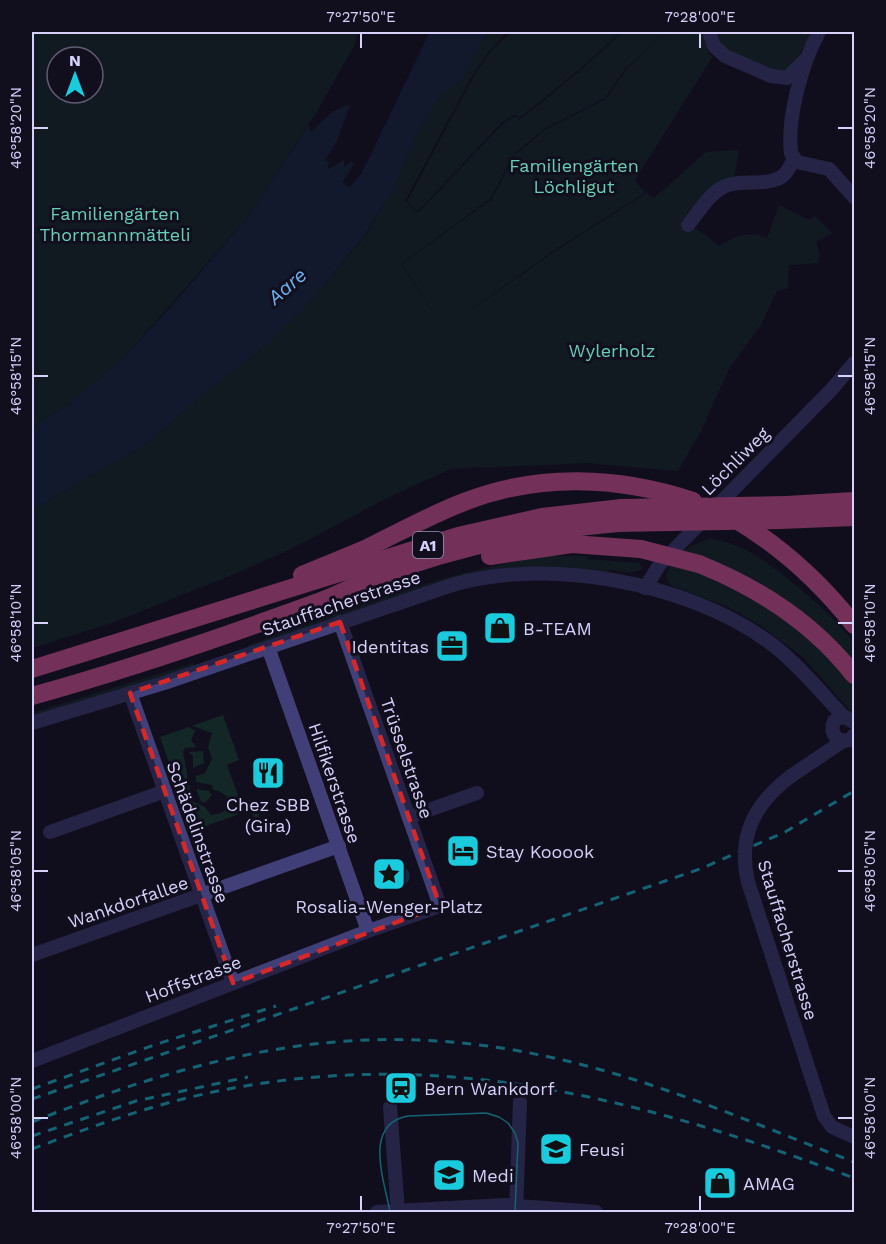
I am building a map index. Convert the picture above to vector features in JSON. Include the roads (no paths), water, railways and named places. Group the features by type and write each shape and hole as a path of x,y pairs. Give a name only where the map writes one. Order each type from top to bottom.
{"highway":[{"path":"240,603 465,501 518,486 547,482 604,482 651,488 693,501 731,517 784,552 805,571 855,625"},
{"name":"A1","path":"783,512 855,501"},
{"name":"A1","path":"32,669 485,529 542,517 783,512 855,517"},
{"name":"A1","path":"32,696 141,663 323,601 378,576 462,550 620,516"},
{"path":"323,601 519,549 572,544 641,549 699,564 738,580 787,611 830,647 855,675"}],"street":[{"path":"709,32 719,52 780,79 787,78 806,58"},
{"path":"819,32 806,58 797,94 790,141 791,153 794,159 829,169 855,197"},
{"path":"688,225 708,199 721,188 743,181 778,178 784,175 794,159"},
{"name":"Löchliweg","path":"645,588 660,564 855,363"},
{"name":"Stauffacherstrasse","path":"32,723 130,693 455,584 493,576 588,578 645,588 709,609 757,634 798,667 849,719"},
{"name":"Trüsselstrasse","path":"340,622 440,906 368,931"},
{"name":"Hilfikerstrasse","path":"268,647 368,931"},
{"name":"Schädelinstrasse","path":"130,693 233,984"},
{"name":"Stauffacherstrasse","path":"849,719 834,721 832,728 834,736 849,738"},
{"name":"Stauffacherstrasse","path":"849,738 791,776 767,797 751,820 744,850 748,882 824,1116 832,1127 855,1137"},
{"path":"50,832 165,791"},
{"path":"409,818 477,793"},
{"name":"Wankdorfallee","path":"32,955 339,846"},
{"name":"Hoffstrasse","path":"32,1061 368,931"},
{"path":"517,1209 520,1102"},
{"path":"390,1107 398,1211"},
{"path":"377,1212 517,1209 596,1212"}],"water":[{"name":"Aare","path":"430,32 490,32 480,43 462,79 437,100 416,136 391,193 366,233 317,294 271,341 146,444 32,510 32,427 70,404 126,355 170,308 249,216 309,125 310,131 314,130 334,111 350,105 337,141 325,160 329,162 328,169 344,160 344,167 351,162 354,164 342,183 350,187 362,173"},
{"path":"401,867 407,870 410,876 407,882 401,885 395,882 392,876 395,870"}],"tram line":[{"path":"390,1212 380,1156 385,1130 394,1121 408,1116 486,1113 508,1123 518,1143 515,1212"}],"railway":[{"path":"32,1099 700,869 785,832 854,791"},
{"path":"32,1089 154,1045 276,1006"},
{"path":"32,1122 104,1095 174,1073 243,1056 310,1044 379,1040 449,1042 522,1051 598,1069 696,1101 854,1162"},
{"path":"32,1149 138,1112 204,1094 289,1080 372,1074 454,1077 535,1087 615,1103 774,1149 854,1178"},
{"path":"32,1136 136,1101 248,1077"}],"place":[{"name":"B-TEAM","path":"500,628"},
{"name":"Identitas","path":"452,646"},
{"name":"Chez SBB (Gira)","path":"268,773"},
{"name":"Stay Kooook","path":"463,851"},
{"name":"Rosalia-Wenger-Platz","path":"389,874"},
{"name":"Bern Wankdorf","path":"401,1088"},
{"name":"Feusi","path":"556,1149"},
{"name":"Medi","path":"449,1175"},
{"name":"AMAG","path":"720,1183"}],"park label":[{"name":"Familiengärten Löchligut","path":"574,175"},
{"name":"Familiengärten Thormannmätteli","path":"115,223"},
{"name":"Wylerholz","path":"612,350"}]}
